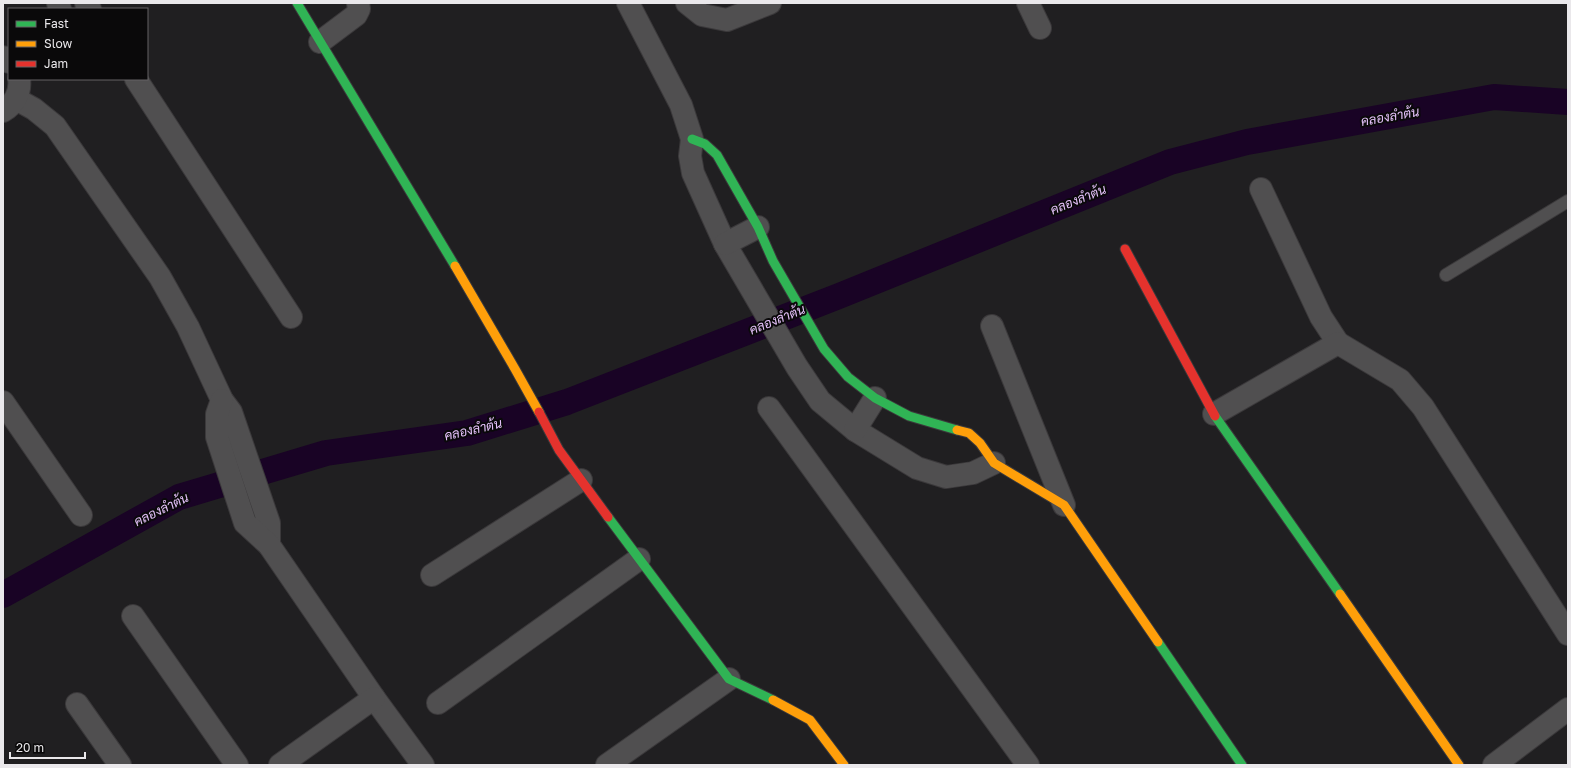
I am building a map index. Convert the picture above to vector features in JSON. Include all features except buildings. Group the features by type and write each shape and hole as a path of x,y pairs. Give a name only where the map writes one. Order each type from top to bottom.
{"street":[{"path":"297,3 458,272 515,370 559,450 729,678 810,720 844,765"},
{"path":"320,42 353,19 359,9 358,3"},
{"path":"628,3 681,105 692,139 690,156 693,172 725,244 797,367 820,401 855,430 917,468 946,477 974,473 994,463"},
{"path":"687,3 702,15 727,20 770,3"},
{"path":"1028,3 1040,28"},
{"path":"137,80 291,317"},
{"path":"12,96 34,109 55,126 160,277 188,327 222,400 231,412 269,523 270,545"},
{"path":"692,139 705,144 717,155 758,227 774,261 824,349 848,377 875,398 909,416 968,433 980,443 994,463 1064,505"},
{"path":"1261,189 1321,317 1338,343 1400,380 1424,407 1568,634"},
{"path":"725,244 758,227"},
{"path":"1125,249 1214,414 1458,765"},
{"path":"992,326 1064,505 1242,765"},
{"path":"1214,414 1338,343"},
{"path":"855,430 875,398"},
{"path":"222,400 217,414 218,437 245,523 270,545 374,698 423,765"},
{"path":"3,402 81,515"},
{"path":"769,408 1028,765"},
{"path":"432,575 581,480"},
{"path":"438,702 639,559"},
{"path":"133,616 237,765"},
{"path":"606,765 729,678"},
{"path":"280,765 374,698"},
{"path":"77,704 120,765"},
{"path":"1494,765 1568,709"}],"lane":[{"path":"1446,275 1568,201"}],"waterway":[{"name":"คลองลำต้น","path":"3,595 179,497 326,453 467,433 567,402 839,296 1170,162 1247,142 1494,97 1568,102"}],"traffic: fast":[{"path":"297,3 455,266"},
{"path":"692,139 705,144 717,155 758,227 773,261 824,349 848,377 875,398 909,416 957,430"},
{"path":"1215,416 1340,594"},
{"path":"608,517 729,679 773,700"},
{"path":"1158,642 1242,765"}],"traffic: slow":[{"path":"455,266 539,412"},
{"path":"957,430 969,433 980,443 994,463 1064,505 1158,642"},
{"path":"1340,594 1459,765"},
{"path":"773,700 810,720 844,765"}],"traffic: jam":[{"path":"1125,249 1215,416"},
{"path":"539,412 559,450 608,517"}]}
